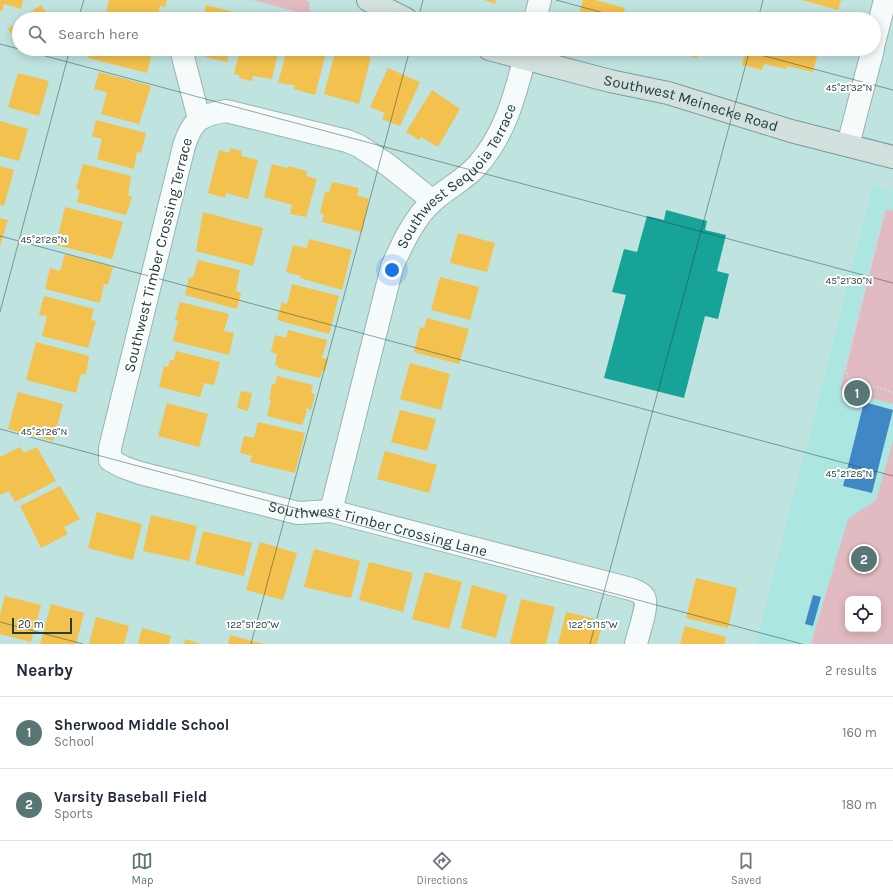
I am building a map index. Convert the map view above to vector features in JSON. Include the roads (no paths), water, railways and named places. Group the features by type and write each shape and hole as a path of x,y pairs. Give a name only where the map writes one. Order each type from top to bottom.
{"main road":[{"path":"368,0 392,12"},
{"name":"Southwest Meinecke Road","path":"533,56 668,93 791,131 893,156"}],"street":[{"path":"537,12 540,0"},
{"path":"881,16 885,0"},
{"path":"183,56 200,119"},
{"name":"Southwest Sequoia Terrace","path":"331,511 392,267 407,236 433,201 476,166 492,147 512,105 525,56"},
{"path":"848,145 870,56"},
{"name":"Southwest Timber Crossing Terrace","path":"110,460 110,448 184,146 193,124 207,114 226,111 347,141 371,152 433,201"},
{"name":"Southwest Timber Crossing Lane","path":"110,460 123,468 140,473 298,513 331,511 640,592 645,598 645,605 636,644"}],"place":[{"name":"Sherwood Middle School","path":"857,393"},
{"name":"Varsity Baseball Field","path":"864,559"}]}
